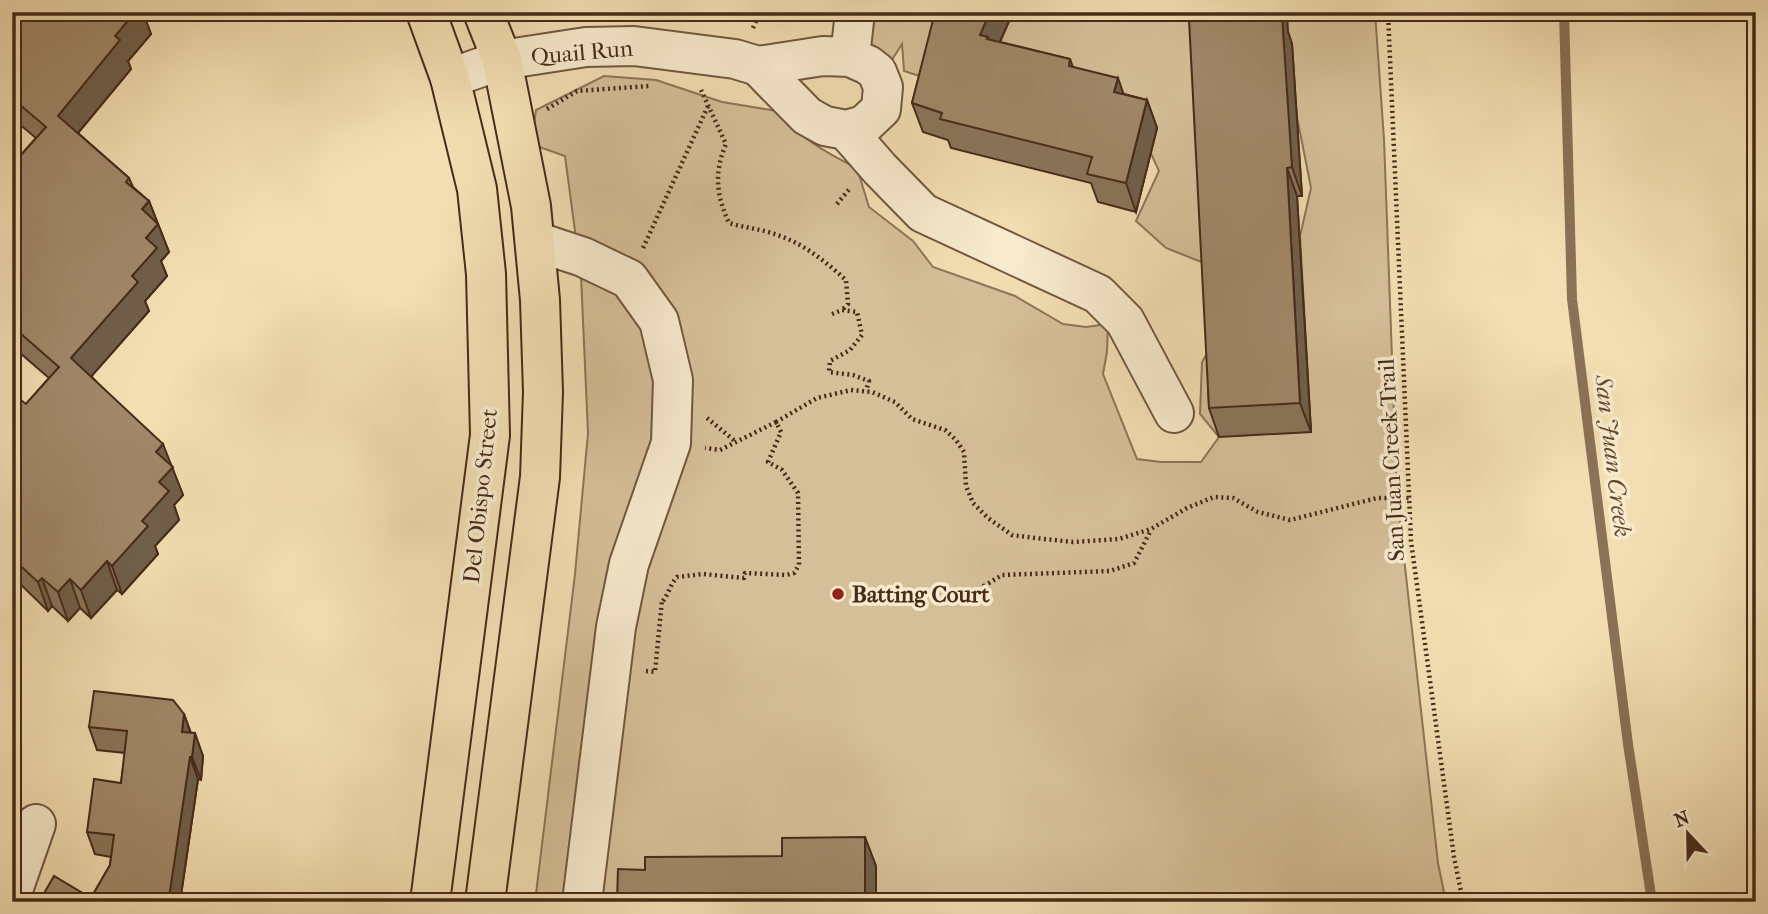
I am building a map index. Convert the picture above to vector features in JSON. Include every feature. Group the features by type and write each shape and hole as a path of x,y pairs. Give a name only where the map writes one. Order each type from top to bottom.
{"main road":[{"name":"Del Obispo Street","path":"426,12 461,117 479,201 486,274 490,435 429,902"},
{"path":"484,12 502,60 531,206 540,300 543,392 540,477 485,902"}],"street":[{"path":"758,66 807,116 825,126 846,130 864,125 881,109 883,87 877,72 850,57 855,12"},
{"name":"Quail Run","path":"450,78 502,60 586,47 634,46 735,59 758,66 823,55 850,57"},
{"path":"846,130 923,213 1098,294 1125,321 1174,413"},
{"path":"534,241 583,257 629,279 659,321 673,380 671,443 629,564 616,627 582,902"},
{"path":"12,894 36,824"}],"path":[{"name":"San Juan Creek Trail","path":"1388,12 1410,541 1454,857 1463,902"},
{"path":"545,121 547,109 577,91 659,86"},
{"path":"700,88 726,144 718,164 721,204 729,223 774,233 826,261 846,280 848,304 832,314"},
{"path":"641,254 709,106"},
{"path":"842,310 857,312 862,335 850,350 830,361 829,372 853,375 869,381 866,391"},
{"path":"671,443 720,450 817,398 851,390 866,391 895,402 912,419 945,430 956,440 964,452 966,486 974,503 1012,535 1073,542 1119,539 1151,529 1187,508 1214,497 1233,498 1258,512 1290,520 1377,498 1409,498"},
{"path":"663,601 670,593 671,583 677,577 703,574 744,578 745,573 794,573 799,565 798,493 782,470 768,462 781,432 776,422"},
{"path":"981,597 984,586 1002,575 1110,571 1134,563 1151,529"}],"shaded area":[{"path":"873,12 1375,12 1384,139 1397,495 1438,863 1446,902 535,902 575,574 588,433 581,276 565,156 531,144 536,110 604,76 656,80 722,102 777,111 794,129 814,144 857,168 869,207 913,241 933,267 1015,296 1063,324 1086,327 1108,324 1103,374 1137,459 1201,462 1219,437 1200,414 1202,362 1212,345 1223,432 1235,436 1311,431 1300,236 1311,188 1298,122 1275,34 1224,271 1166,248 1136,221 1159,171 1133,114 947,53 919,76 904,71 902,44 888,66 872,60 865,35"}],"building":[{"path":"12,12 135,12 115,36 120,40 58,116 129,178 126,182 149,201 142,209 158,224 146,238 157,248 132,276 138,282 71,358 163,444 156,452 173,467 159,482 169,491 142,521 148,526 112,566 107,561 81,590 70,579 58,592 42,578 38,582 12,558 12,410 21,400 26,404 59,367 12,326 12,163 46,127 12,98"},
{"path":"935,12 990,12 980,35 988,37 987,39 1070,59 1069,66 1118,78 1114,92 1147,100 1126,183 1087,174 1092,157 940,119 942,113 912,103"},
{"path":"1195,12 1278,12 1278,15 1282,15 1292,167 1287,168 1300,403 1209,408 1189,19 1195,18"},
{"path":"94,691 173,700 184,714 182,732 195,733 167,902 39,902 54,876 91,898 110,865 114,835 87,832 94,779 121,783 127,731 89,727"},
{"path":"865,837 865,899 851,902 617,902 618,869 645,870 645,857 782,856 782,838"}],"waterway":[{"name":"San Juan Creek","path":"1564,12 1572,299 1628,744 1652,902"}],"place":[{"name":"Batting Court","path":"838,594"}]}
